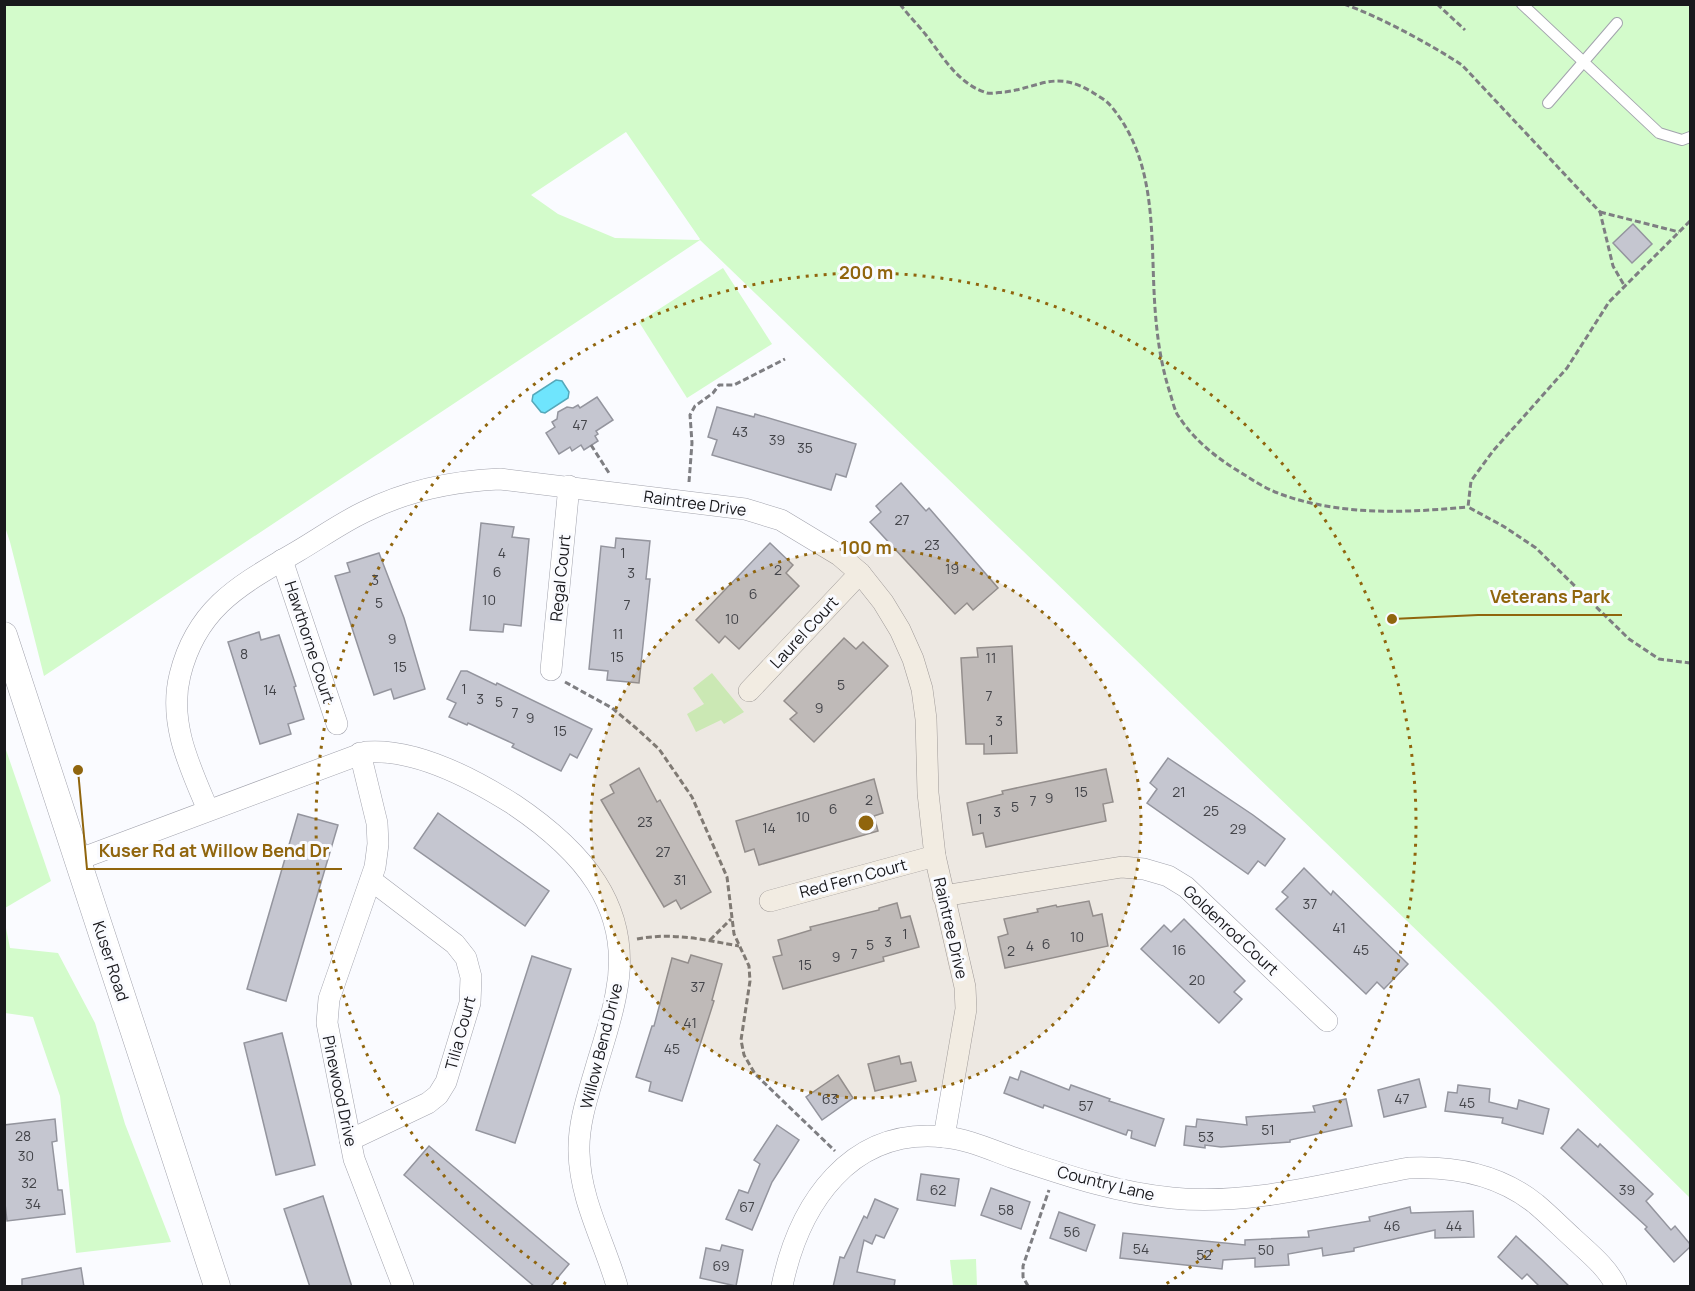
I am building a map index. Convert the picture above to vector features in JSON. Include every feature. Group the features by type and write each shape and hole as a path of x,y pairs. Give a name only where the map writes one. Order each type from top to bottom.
{"street":[{"name":"Raintree Drive","path":"208,810 185,754 178,729 179,676 198,630 215,607 235,589 363,512 395,498 417,492 467,480 500,479 745,509 781,519 839,555 860,573 883,602 900,630 913,659 922,689 926,719 928,793 935,856 965,987 966,1009 944,1137"},
{"name":"Regal Court","path":"551,670 569,486"},
{"name":"Hawthorne Court","path":"282,560 337,724"},
{"name":"Laurel Court","path":"748,691 860,573"},
{"name":"Kuser Road","path":"4,635 215,1286"},
{"name":"Willow Bend Drive","path":"77,860 360,753 383,750 401,753 450,770 493,792 534,818 584,864 604,896 612,915 618,941 619,969 616,993 582,1120 579,1150 581,1180 588,1208 607,1253 617,1287"},
{"name":"Pinewood Drive","path":"360,753 377,823 378,844 371,880 329,999 327,1023 354,1159 403,1287"},
{"name":"Red Fern Court","path":"770,901 935,856"},
{"name":"Goldenrod Court","path":"943,896 1122,867 1144,869 1168,876 1194,893 1327,1021"},
{"name":"Tilia Court","path":"350,1140 428,1103 438,1095 446,1082 472,994 471,977 466,958 455,944 371,880"},
{"name":"Country Lane","path":"782,1287 786,1265 811,1207 832,1177 847,1163 867,1151 893,1141 918,1136 957,1139 1089,1183 1173,1198 1215,1199 1257,1196 1409,1168 1431,1167 1461,1170 1487,1177 1512,1188 1535,1203 1600,1263 1616,1287"}],"lane":[{"path":"1522,4 1659,134 1682,140 1690,137"},
{"path":"1548,103 1617,23"}],"path":[{"path":"900,4 927,36 943,60 966,83 990,94 1063,80 1109,103 1127,127 1141,159 1150,204 1155,308 1161,364 1176,412 1198,441 1222,461 1248,477 1275,492 1304,500 1365,511 1428,511 1468,507 1503,526 1536,548 1629,639 1659,659 1690,663"},
{"path":"1344,4 1360,10 1462,65 1600,212 1613,266 1624,286"},
{"path":"1360,10 1365,4"},
{"path":"1437,4 1465,30"},
{"path":"1600,212 1679,232"},
{"path":"1468,507 1471,481 1493,451 1568,368 1609,302 1690,222"},
{"path":"689,482 692,443 690,415 695,406 713,393 719,385 734,385 785,359"},
{"path":"591,445 620,493"},
{"path":"551,670 554,677 612,708 636,728 659,749 692,797 727,877 731,893 731,919 734,934 749,966 750,981 741,1040 744,1055 755,1074 847,1163"},
{"path":"710,940 731,919"},
{"path":"618,941 656,935 710,940 739,946"},
{"path":"1028,1287 1023,1277 1023,1266 1056,1172"}],"green space":[{"path":"5,5 1690,5 1690,1198 1488,999 700,240 44,676 5,527","holes":["626,132 700,239 615,238 558,214 531,195"]},
{"path":"723,268 772,344 687,398 639,322"},
{"path":"712,673 744,712 724,724 721,720 696,732 687,714 704,704 693,688"},
{"path":"5,747 51,881 4,908"},
{"path":"4,918 10,948 58,953 95,1023 125,1124 171,1242 76,1253 60,1096 33,1017 5,1013"},
{"path":"976,1259 977,1286 953,1286 950,1260"}],"water":[{"path":"556,380 562,381 569,392 568,398 545,413 541,412 532,401 533,395"}],"building":[{"path":"1633,224 1652,244 1632,263 1613,243"},
{"path":"597,397 613,420 596,431 598,434 595,436 598,441 584,450 581,445 572,451 570,447 559,454 546,433 555,427 552,422 557,419 558,412 578,405 580,408"},
{"path":"717,407 754,417 755,414 856,444 846,477 836,474 831,490 712,455 717,440 708,437"},
{"path":"901,483 926,511 929,508 998,588 973,610 967,603 955,614 870,522 881,512 876,506"},
{"path":"481,523 514,527 512,537 529,539 521,626 504,624 503,632 470,630"},
{"path":"616,538 650,541 646,579 650,579 639,683 607,680 608,671 589,669 601,546 615,548"},
{"path":"770,543 793,565 786,573 799,586 739,649 725,636 719,643 696,620"},
{"path":"379,553 404,618 425,689 394,699 391,689 374,695 335,576 350,572 347,563"},
{"path":"259,632 261,640 279,635 304,719 288,724 291,734 260,744 228,642"},
{"path":"844,638 856,649 863,642 888,666 814,742 790,719 797,713 784,701"},
{"path":"1012,646 1017,753 984,754 984,744 966,744 961,658 978,657 977,648"},
{"path":"461,671 467,671 496,685 497,683 592,729 577,758 570,754 561,771 512,747 514,744 449,717 456,703 447,699"},
{"path":"1168,758 1285,839 1265,866 1258,861 1248,874 1147,803 1157,789 1150,783"},
{"path":"639,768 657,802 660,800 711,892 681,909 676,900 664,907 601,800 614,793 610,785"},
{"path":"1106,769 1113,802 1103,804 1106,821 986,847 983,833 973,835 967,803 1003,794 1002,791"},
{"path":"874,779 883,813 874,816 878,831 759,865 754,849 745,852 736,821"},
{"path":"438,813 549,891 525,926 414,848"},
{"path":"298,814 338,825 286,1001 247,989"},
{"path":"1304,868 1331,895 1333,891 1408,964 1384,989 1377,982 1366,994 1276,909 1288,897 1282,892"},
{"path":"1089,901 1093,916 1102,914 1108,946 1005,968 998,937 1008,934 1004,919 1038,912 1037,909"},
{"path":"897,903 901,918 910,916 919,947 883,957 884,961 783,989 773,957 782,955 778,940 811,930 810,927 879,910 879,908"},
{"path":"1184,919 1245,981 1234,992 1242,999 1219,1023 1141,949 1164,925 1171,932"},
{"path":"691,955 722,964 712,1000 714,1001 682,1101 649,1091 651,1082 636,1077 652,1026 654,1026 672,958 688,963"},
{"path":"532,956 571,969 515,1143 476,1130"},
{"path":"282,1033 315,1165 276,1175 244,1043"},
{"path":"899,1056 901,1064 911,1062 916,1081 875,1091 868,1064"},
{"path":"1021,1071 1069,1090 1071,1085 1110,1099 1109,1101 1164,1119 1155,1146 1131,1138 1132,1131 1128,1130 1126,1135 1004,1093 1010,1077 1018,1080"},
{"path":"838,1075 853,1098 822,1120 806,1097"},
{"path":"1419,1079 1426,1107 1384,1117 1378,1090"},
{"path":"1458,1085 1490,1089 1489,1102 1517,1109 1519,1100 1549,1109 1543,1134 1502,1123 1503,1118 1445,1111 1448,1092 1457,1093"},
{"path":"1346,1099 1352,1126 1290,1140 1290,1142 1221,1147 1205,1145 1205,1148 1184,1145 1186,1126 1196,1127 1197,1119 1247,1125 1246,1117 1315,1112 1313,1106"},
{"path":"55,1119 57,1141 52,1142 58,1190 62,1190 65,1214 7,1221 4,1195 4,1125"},
{"path":"777,1125 799,1140 772,1182 752,1230 726,1219 739,1190 748,1193 760,1164 754,1160"},
{"path":"1578,1129 1598,1147 1600,1144 1653,1194 1646,1201 1671,1230 1675,1226 1690,1244 1690,1247 1674,1262 1645,1229 1647,1227 1561,1148"},
{"path":"429,1146 569,1264 550,1287 535,1287 404,1175"},
{"path":"921,1174 959,1179 955,1206 917,1200"},
{"path":"991,1188 1030,1202 1021,1229 981,1215"},
{"path":"323,1196 352,1287 310,1287 284,1209"},
{"path":"875,1199 898,1209 884,1238 876,1235 872,1244 864,1240 857,1272 895,1280 894,1287 833,1287 840,1257 844,1258 864,1216 867,1218"},
{"path":"1410,1207 1411,1213 1473,1211 1474,1237 1435,1238 1435,1230 1354,1248 1354,1251 1323,1256 1322,1248 1288,1254 1289,1265 1255,1267 1255,1258 1223,1260 1222,1269 1120,1258 1123,1233 1245,1245 1245,1240 1309,1237 1308,1231 1370,1221 1369,1217"},
{"path":"1059,1212 1095,1225 1086,1251 1050,1238"},
{"path":"1516,1236 1570,1287 1540,1287 1527,1274 1522,1279 1498,1257"},
{"path":"722,1245 743,1250 736,1286 700,1278 706,1248 720,1251"},
{"path":"81,1268 84,1287 22,1287 22,1279"}],"place":[{"name":"Veterans Park","path":"1392,619"},
{"name":"Kuser Rd at Willow Bend Dr","path":"78,770"}]}
